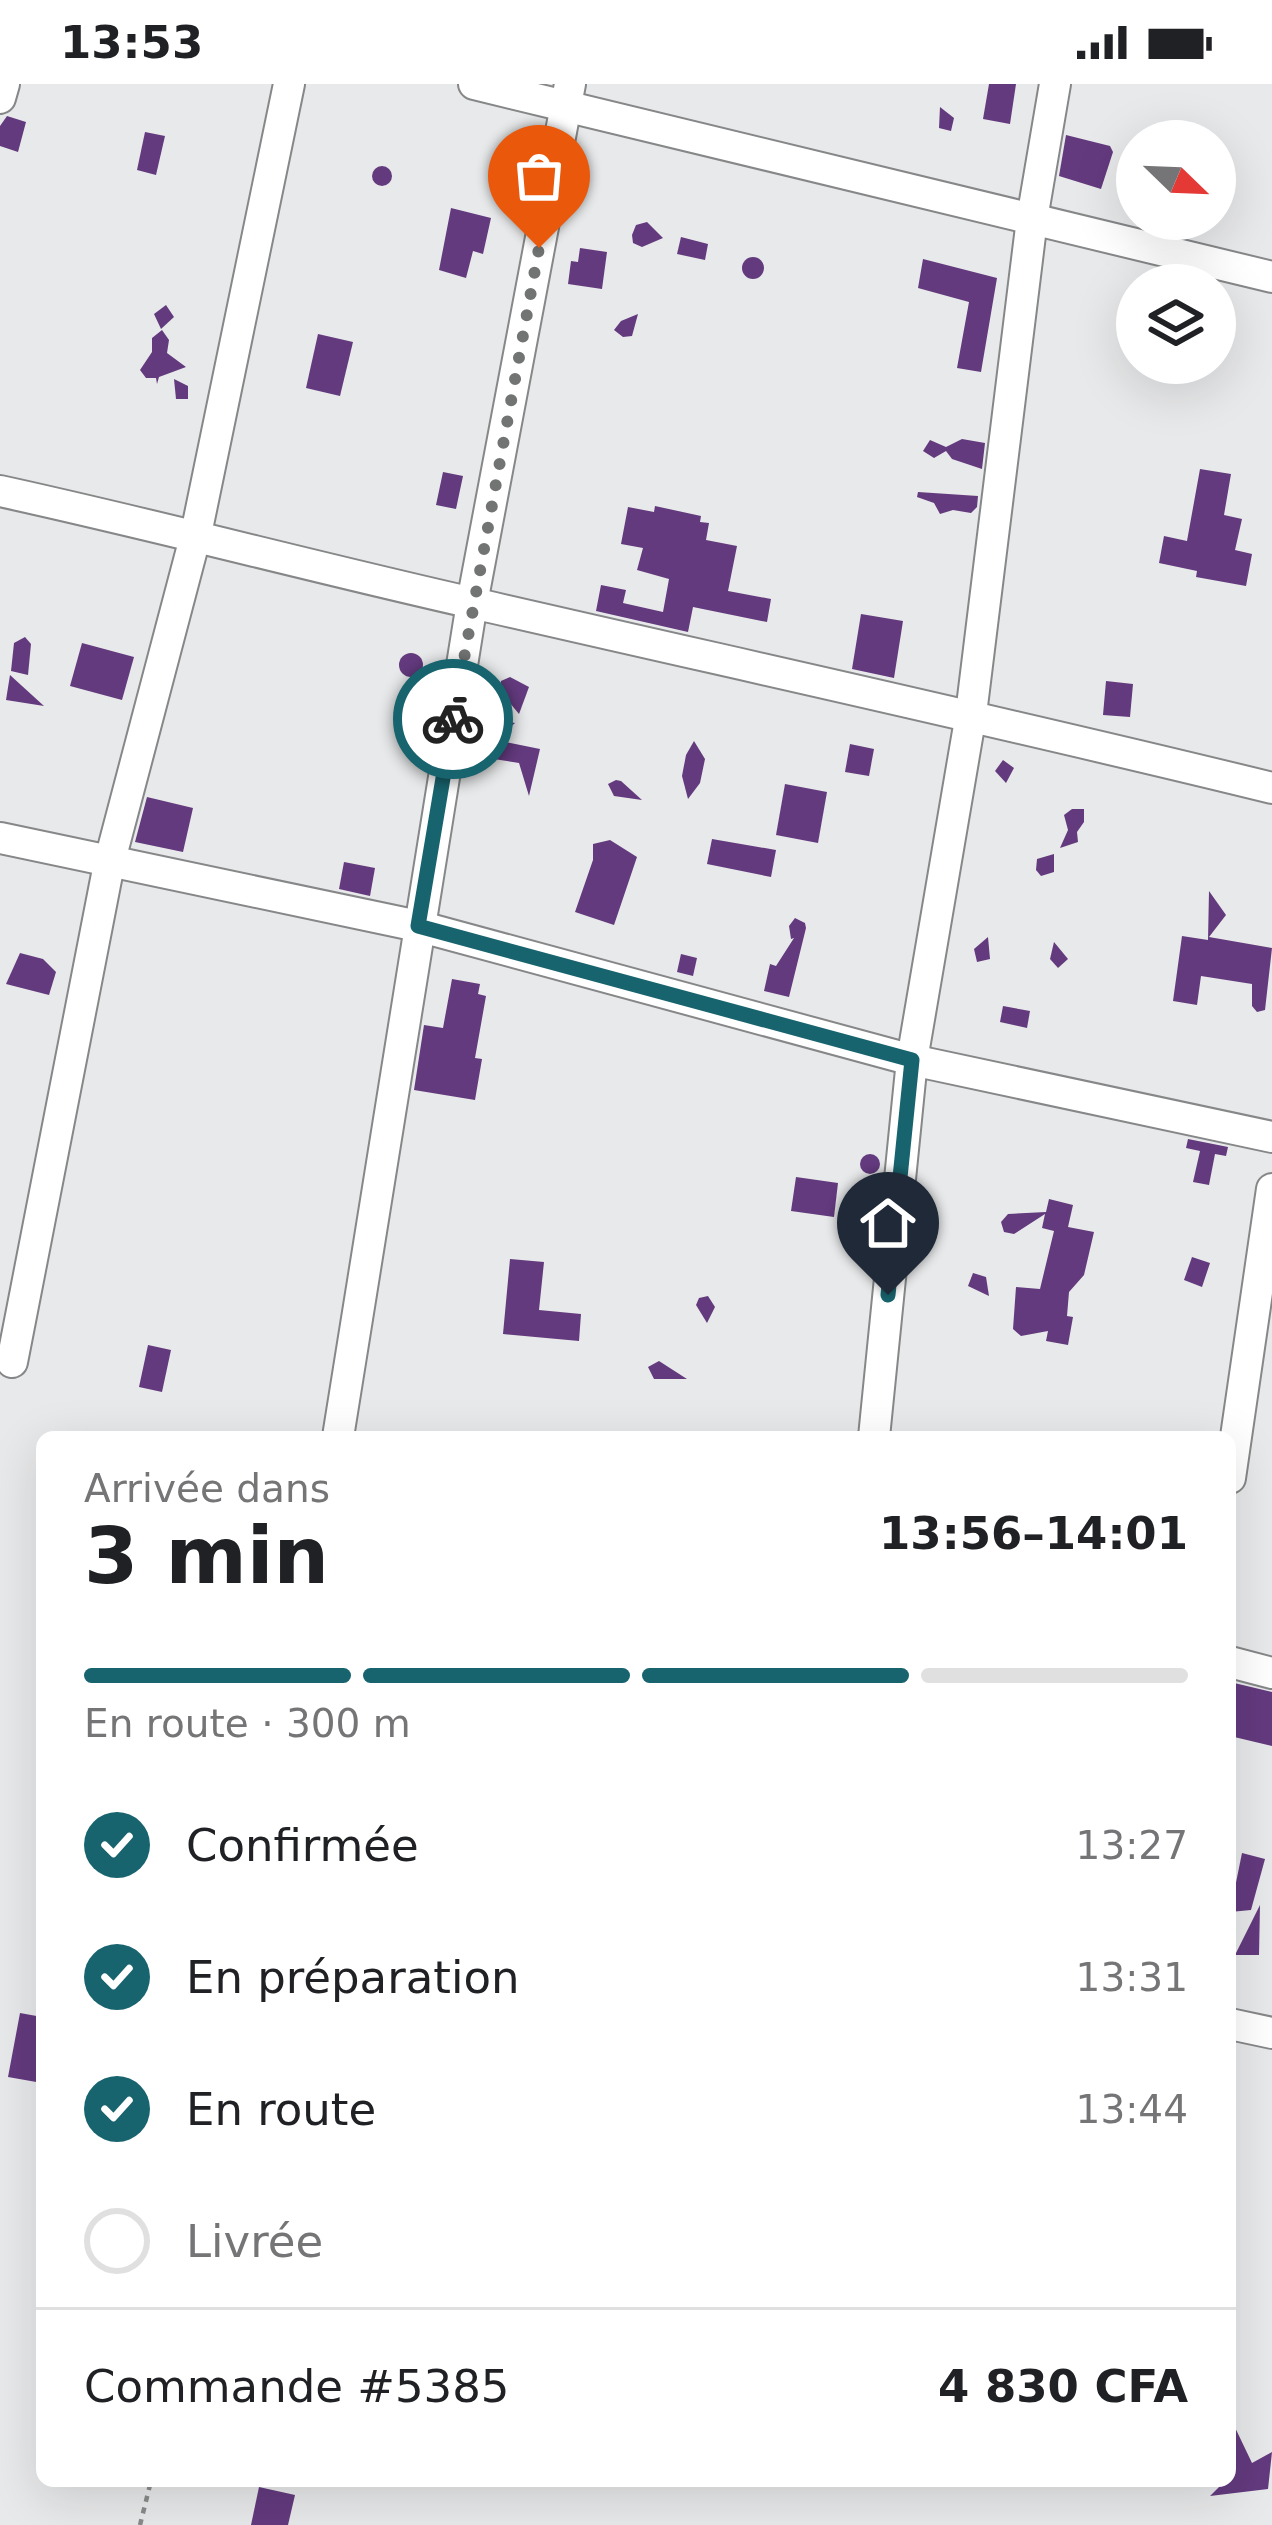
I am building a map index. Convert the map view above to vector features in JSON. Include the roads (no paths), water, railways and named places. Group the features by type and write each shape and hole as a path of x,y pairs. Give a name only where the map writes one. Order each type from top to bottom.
{"street":[{"path":"0,98 4,84"},
{"path":"12,1362 110,864 196,534 289,84"},
{"path":"474,84 568,95 1272,278"},
{"path":"875,1431 912,1060 971,714 1054,84"},
{"path":"339,1431 472,603 568,95"},
{"path":"0,491 971,714 1272,788"},
{"path":"0,838 418,926 912,1060 1272,1137"},
{"path":"1236,1437 1272,1189"},
{"path":"1236,1664 1272,1673"},
{"path":"1236,2025 1272,2033"}]}
